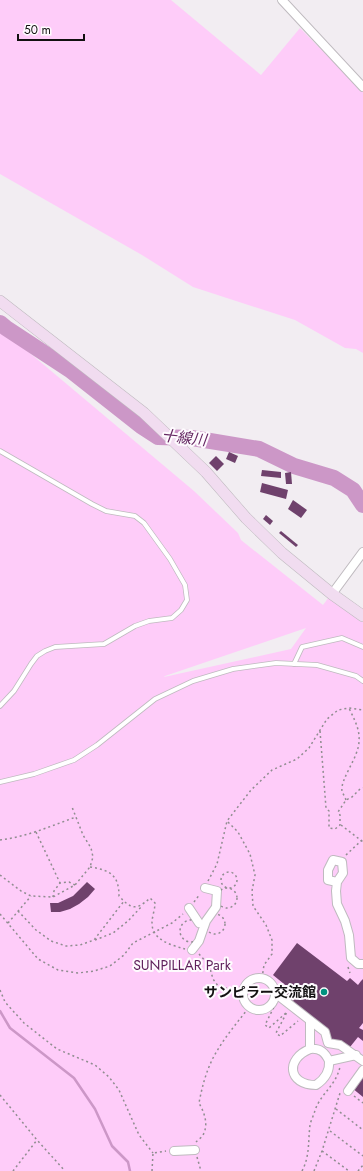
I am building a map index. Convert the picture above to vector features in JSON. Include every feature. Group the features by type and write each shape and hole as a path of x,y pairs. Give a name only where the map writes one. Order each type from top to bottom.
{"street":[{"path":"282,0 363,87"},
{"path":"0,301 138,408 206,472 246,518 282,553 332,594 363,616"},
{"path":"332,594 363,552"},
{"path":"337,882 328,880 328,870 333,860 342,862 343,873 337,882 337,904 345,921 349,935 351,958 358,964 363,964"},
{"path":"192,950 201,936 202,922 216,907 217,891 205,888"},
{"path":"190,908 202,922"},
{"path":"277,994 269,1006 260,1009 246,1003 243,992 248,983 257,978 262,978 271,983 277,994 325,1032 328,1043 340,1045 363,1061"},
{"path":"307,1018 310,1049"},
{"path":"317,1048 327,1056 329,1061 330,1067 328,1074 316,1085 303,1083 296,1078 293,1070 294,1064 302,1052 317,1048"},
{"path":"329,1061 356,1055"},
{"path":"348,1091 363,1070"},
{"path":"174,1151 195,1150"}],"lane":[{"path":"0,451 92,504 106,510 135,516 144,523 170,559 185,585 187,600 181,610 172,618 149,621 135,626 104,644 55,648 45,651 31,664 14,691 0,706"},
{"path":"294,664 302,647 342,638 363,647"},
{"path":"0,782 34,774 74,760 97,745 155,699 193,681 233,669 276,663 317,665 356,676 363,681"}],"path":[{"path":"346,800 342,790 345,778 357,754 359,742 358,728 349,708"},
{"path":"0,914 38,958 58,970 78,973 94,971 110,966 124,955 133,943 172,923 190,908 205,888 217,864 227,821 251,790 272,770 297,759 309,748 327,719 338,710 349,708 363,710"},
{"path":"320,731 326,808 329,811 329,828 335,829 340,825"},
{"path":"359,742 363,740"},
{"path":"340,825 340,815 338,812 346,800 352,798 360,789 363,788"},
{"path":"0,875 21,891 31,896 53,897 75,885 90,867 93,858 91,848 83,835 72,807"},
{"path":"0,840 14,839 76,817"},
{"path":"227,821 238,832 250,854 255,875 252,891 253,906 266,925 272,940 272,954 264,965 262,978"},
{"path":"340,825 363,842"},
{"path":"36,832 60,883"},
{"path":"342,862 346,855 363,839"},
{"path":"90,867 102,869 111,873 118,884 119,896 134,907 142,906"},
{"path":"227,888 222,885 221,880 225,873 230,872 235,874 237,882 232,887 227,888 218,892 216,899 219,905 225,909 234,906 237,896 233,890 227,888"},
{"path":"53,897 54,891 60,883 69,882 75,885"},
{"path":"8,923 31,896"},
{"path":"18,911 36,930 51,941 66,946 80,945 113,933 128,921 150,898 155,903 152,923 155,932 161,940 169,945 192,950 200,954 209,965 213,979 218,986 243,992 277,994 265,1025 269,1028 287,1012 276,1033 280,1036 307,1018"},
{"path":"94,940 124,901"},
{"path":"202,922 201,936 192,942 185,940 181,934 182,926 186,921 193,920 202,922 213,934 220,933 226,925 224,919 219,914 212,914 202,922"},
{"path":"0,990 5,1002 24,1023 58,1049 95,1065 109,1077 119,1090 139,1135 153,1153 152,1171"},
{"path":"200,1171 195,1150 196,1143 203,1135 206,1124 204,1112 199,1103 208,1070 213,1058 225,1039 250,1006"},
{"path":"302,1171 308,1155 310,1124 318,1104 338,1076 340,1059"},
{"path":"314,1171 336,1109 340,1093 348,1091 363,1103"},
{"path":"0,1095 37,1140 66,1171"},
{"path":"336,1109 363,1130"},
{"path":"329,1130 363,1156"},
{"path":"13,1171 37,1140"},
{"path":"153,1153 174,1151"},
{"path":"322,1151 349,1171"},
{"path":"358,1171 363,1165"}],"green space":[{"path":"0,0 171,0 261,75 300,28 363,92 363,353 356,349 345,348 295,320 193,287 142,255 0,174"},
{"name":"SUNPILLAR Park","path":"0,328 194,491 238,533 241,540 323,605 329,597 363,622 363,1171 0,1171","holes":["306,628 291,649 164,677"]}],"building":[{"path":"229,452 238,456 235,463 226,459"},
{"path":"216,456 224,464 217,471 209,463"},
{"path":"262,470 281,472 281,478 261,476"},
{"path":"291,472 292,484 286,484 285,473"},
{"path":"262,483 288,490 286,499 260,492"},
{"path":"293,500 307,510 301,518 288,509"},
{"path":"266,515 273,521 270,525 263,519"},
{"path":"281,531 298,545 296,547 279,533"},
{"path":"87,882 95,889 88,897 70,909 60,912 51,912 50,903 58,903 73,896"},
{"name":"サンピラー交流館","path":"297,943 347,981 350,978 358,985 363,979 363,1023 359,1028 363,1030 363,1041 358,1037 350,1047 340,1040 334,1043 330,1041 283,995 289,988 273,975"},
{"path":"363,1074 363,1097 352,1088"}],"waterway":[{"name":"十線川","path":"0,323 70,370 141,426 158,437 192,438 259,449 294,466 334,478 353,490 363,505"},
{"path":"0,1011 10,1028 74,1078 95,1109 112,1146 128,1162 130,1171"}],"place":[{"name":"サンピラー交流館","path":"324,992"}]}
